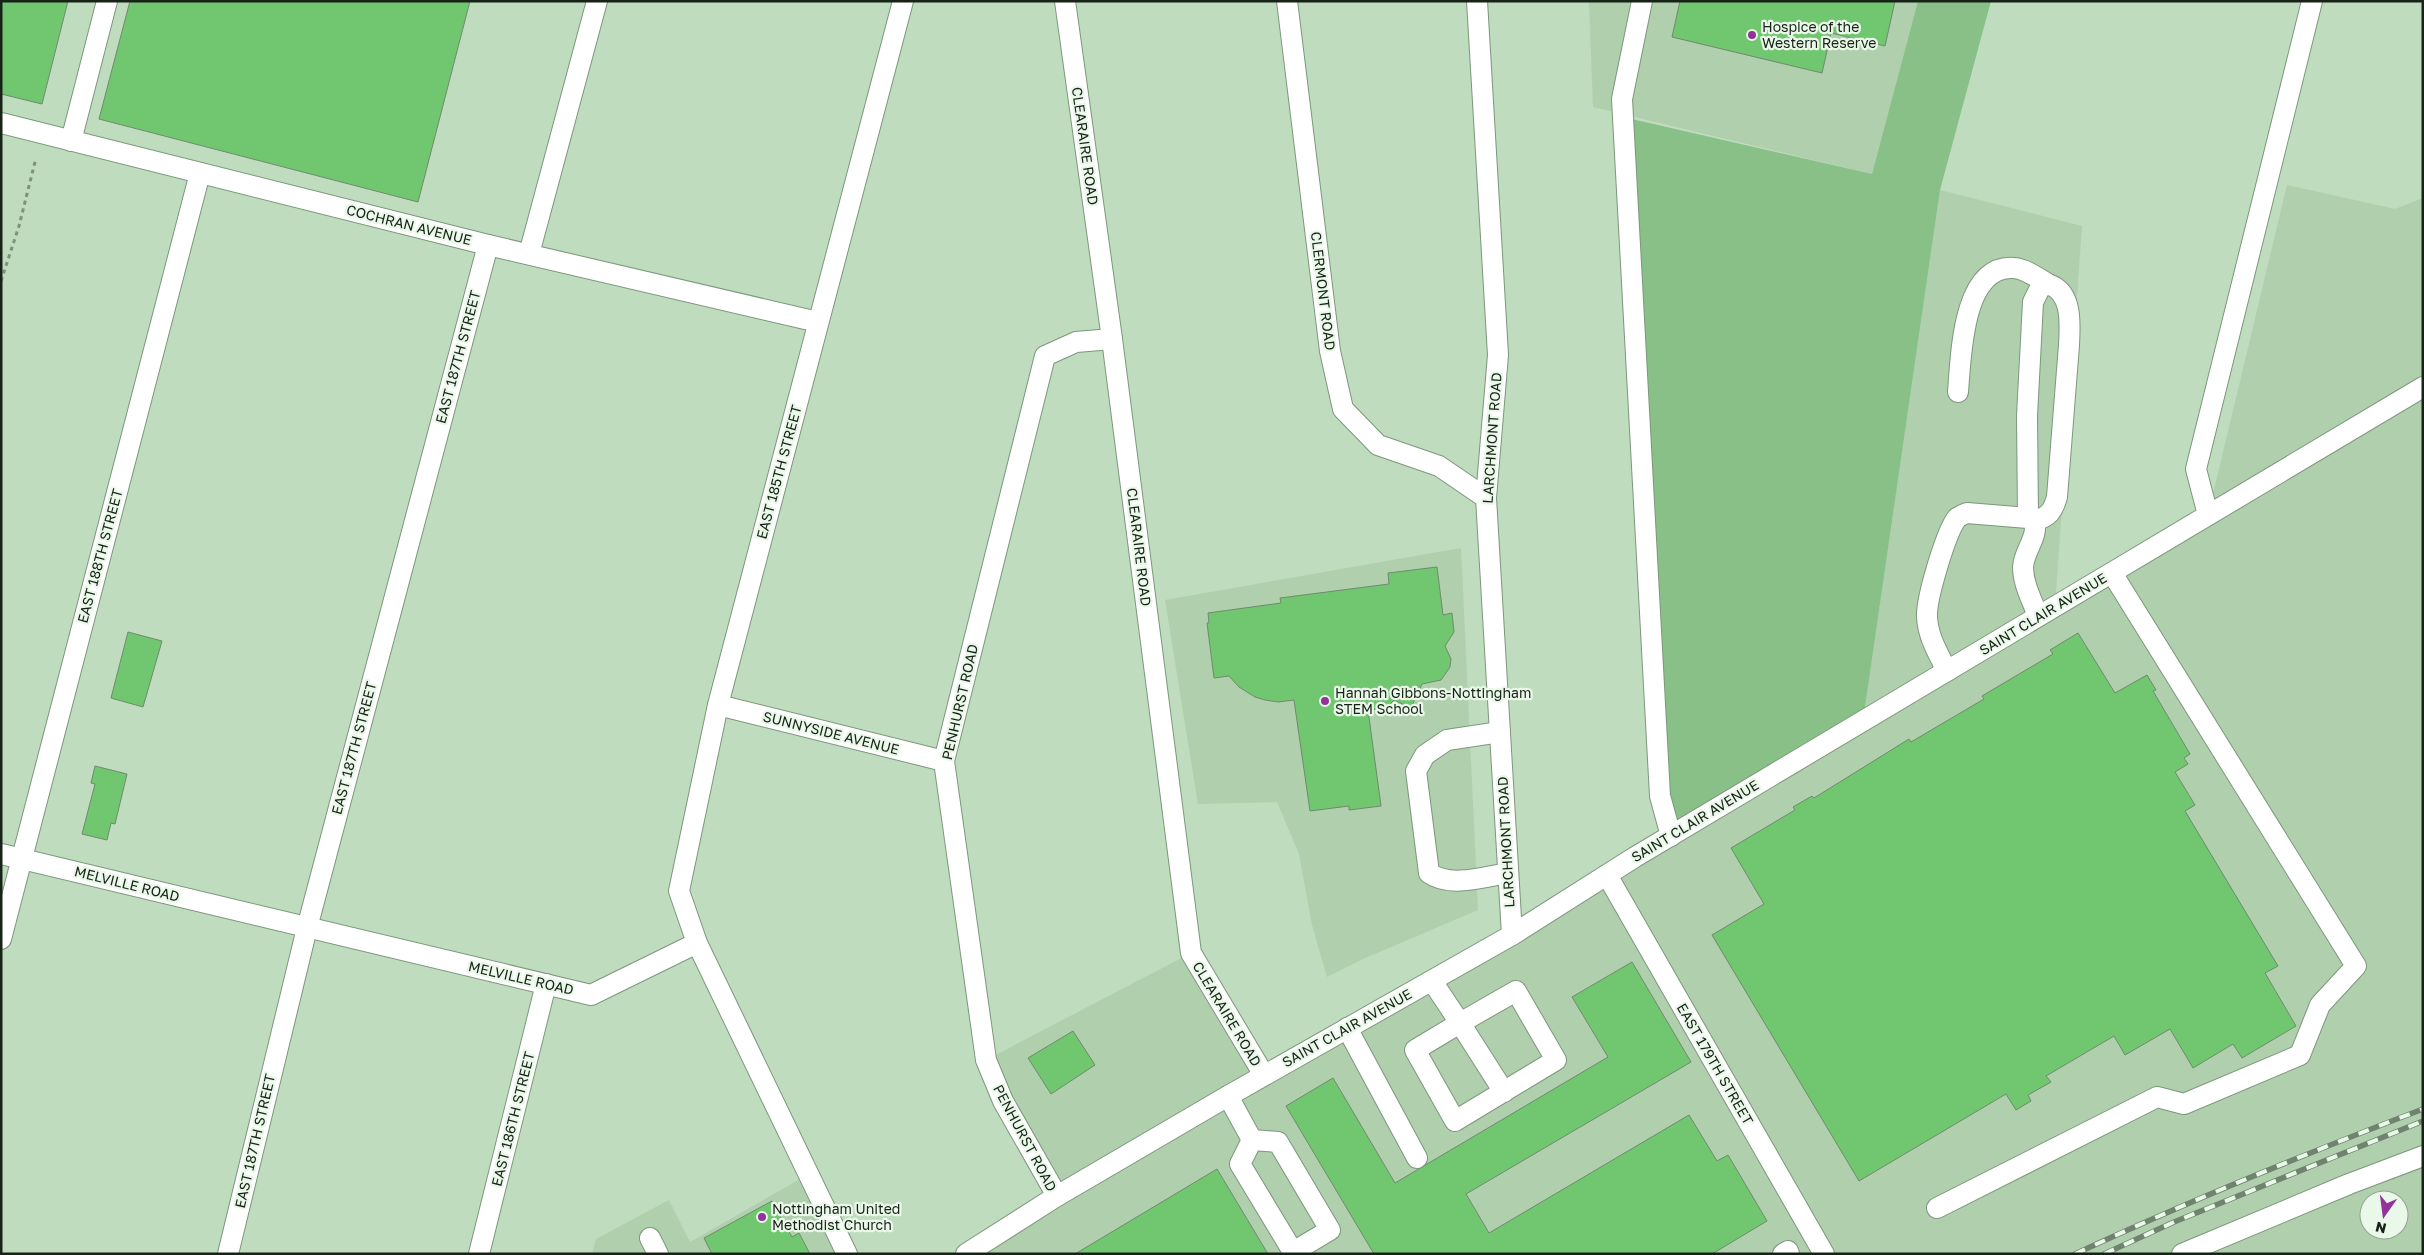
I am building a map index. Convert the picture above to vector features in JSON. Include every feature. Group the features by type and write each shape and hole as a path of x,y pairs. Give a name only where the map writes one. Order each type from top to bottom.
{"street":[{"path":"71,141 107,1"},
{"path":"529,254 597,1"},
{"name":"EAST 185TH STREET","path":"697,943 679,891 718,705 903,1"},
{"name":"CLEARAIRE ROAD","path":"1065,1 1112,339 1191,954 1264,1075"},
{"name":"CLERMONT ROAD","path":"1288,1 1330,351 1343,409 1378,445 1439,466 1486,498"},
{"name":"LARCHMONT ROAD","path":"1477,1 1498,355 1486,498 1512,935"},
{"path":"1642,1 1622,99 1660,796 1671,836"},
{"path":"2208,515 2196,469 2312,1"},
{"name":"COCHRAN AVENUE","path":"1,123 488,245 818,322"},
{"name":"EAST 188TH STREET","path":"1,940 200,173"},
{"name":"EAST 187TH STREET","path":"228,1254 307,928 488,245"},
{"path":"1947,671 1930,636 1927,616 1930,594 1952,528 1958,517 1967,513 2031,519 2046,518 2054,509 2057,496 2070,322 2064,296 2058,288 2028,272 2013,268 1993,271 1984,278 1971,304 1962,348 1958,392"},
{"path":"2038,616 2024,582 2023,565 2036,527 2031,519 2027,416 2033,302 2040,288 2048,284"},
{"name":"PENHURST ROAD","path":"1057,1196 1003,1101 986,1060 944,761 1045,356 1076,342 1112,339"},
{"name":"SAINT CLAIR AVENUE","path":"966,1254 1057,1196 1228,1096 1512,935 1606,875 2423,387"},
{"path":"1937,1208 2157,1097 2184,1104 2300,1055 2320,1005 2356,966 2112,572"},
{"name":"SUNNYSIDE AVENUE","path":"718,705 944,761"},
{"path":"1500,732 1447,740 1425,755 1416,771 1429,873 1438,879 1461,880 1508,874"},
{"name":"MELVILLE ROAD","path":"1,854 591,995 697,943"},
{"name":"EAST 179TH STREET","path":"1606,875 1824,1254"},
{"path":"697,943 847,1254"},
{"path":"1432,981 1504,1092"},
{"name":"EAST 186TH STREET","path":"479,1254 546,984"},
{"path":"1516,991 1556,1060 1455,1121 1414,1050 1460,1023 1516,991"},
{"path":"1346,1028 1417,1158"},
{"path":"1228,1096 1252,1140"},
{"path":"1252,1140 1278,1142 1330,1230 1293,1252 1240,1164 1252,1140"},
{"path":"2182,1254 2340,1188 2423,1156"},
{"path":"1783,1254 1788,1251 1789,1254"}],"path":[{"path":"1,281 19,226 36,158"}],"shaded area":[{"path":"1589,1 1918,1 1872,174 1593,107"},
{"path":"2287,185 2395,209 2423,198 2423,1254 966,1254 1057,1196 986,1060 1191,953 1264,1075 1863,721 1940,190 2082,226 2055,606 2208,515"},
{"name":"Hannah Gibbons-Nottingham STEM School","path":"1461,548 1478,910 1363,959 1327,977 1312,925 1299,854 1277,802 1198,804 1165,600"},
{"path":"809,1174 847,1254 592,1254 596,1239 669,1200 690,1242"}],"green space":[{"path":"1918,1 1991,1 1940,190 1863,721 1671,836 1623,117 1872,174"}],"building":[{"path":"1,1 68,1 42,104 1,94"},
{"path":"130,1 470,1 418,202 99,119"},
{"name":"Hospice of the Western Reserve","path":"1680,1 1895,1 1885,46 1831,33 1822,73 1672,37"},
{"path":"1437,567 1443,615 1452,613 1454,632 1445,646 1451,659 1450,667 1441,680 1422,684 1411,708 1394,700 1386,708 1368,710 1381,806 1349,810 1349,806 1310,811 1294,700 1278,702 1265,700 1255,697 1239,687 1229,676 1214,678 1207,623 1209,623 1208,613 1281,603 1280,598 1389,584 1388,573"},
{"path":"128,632 162,641 143,707 111,698"},
{"path":"2078,633 2115,693 2147,675 2156,690 2153,691 2190,754 2184,758 2188,764 2175,772 2195,805 2185,811 2278,966 2265,973 2296,1026 2242,1058 2233,1044 2193,1068 2170,1029 2125,1055 2114,1036 2046,1076 2051,1082 2028,1095 2031,1101 2016,1110 2006,1094 1859,1181 1712,935 1764,904 1731,848 1795,810 1793,807 1812,796 1814,798 1909,739 1911,742 1984,699 1982,696 2053,654 2050,650"},
{"path":"95,766 127,774 115,824 111,823 107,840 82,834 95,784 91,783"},
{"path":"1632,962 1691,1062 1466,1194 1489,1233 1689,1115 1717,1161 1728,1155 1767,1221 1712,1254 1374,1254 1286,1106 1333,1078 1395,1183 1608,1057 1572,997"},
{"path":"1073,1031 1095,1065 1051,1094 1028,1058"},
{"path":"1217,1169 1268,1254 1075,1254"},
{"name":"Nottingham United Methodist Church","path":"772,1201 792,1237 799,1233 810,1254 712,1254 704,1238"}],"railway":[{"path":"2075,1254 2248,1178 2423,1109"},
{"path":"2104,1254 2174,1222 2423,1121"}],"place":[{"name":"Hospice of the Western Reserve","path":"1752,35"},
{"name":"Hannah Gibbons-Nottingham STEM School","path":"1325,701"},
{"name":"Nottingham United Methodist Church","path":"762,1217"}]}
